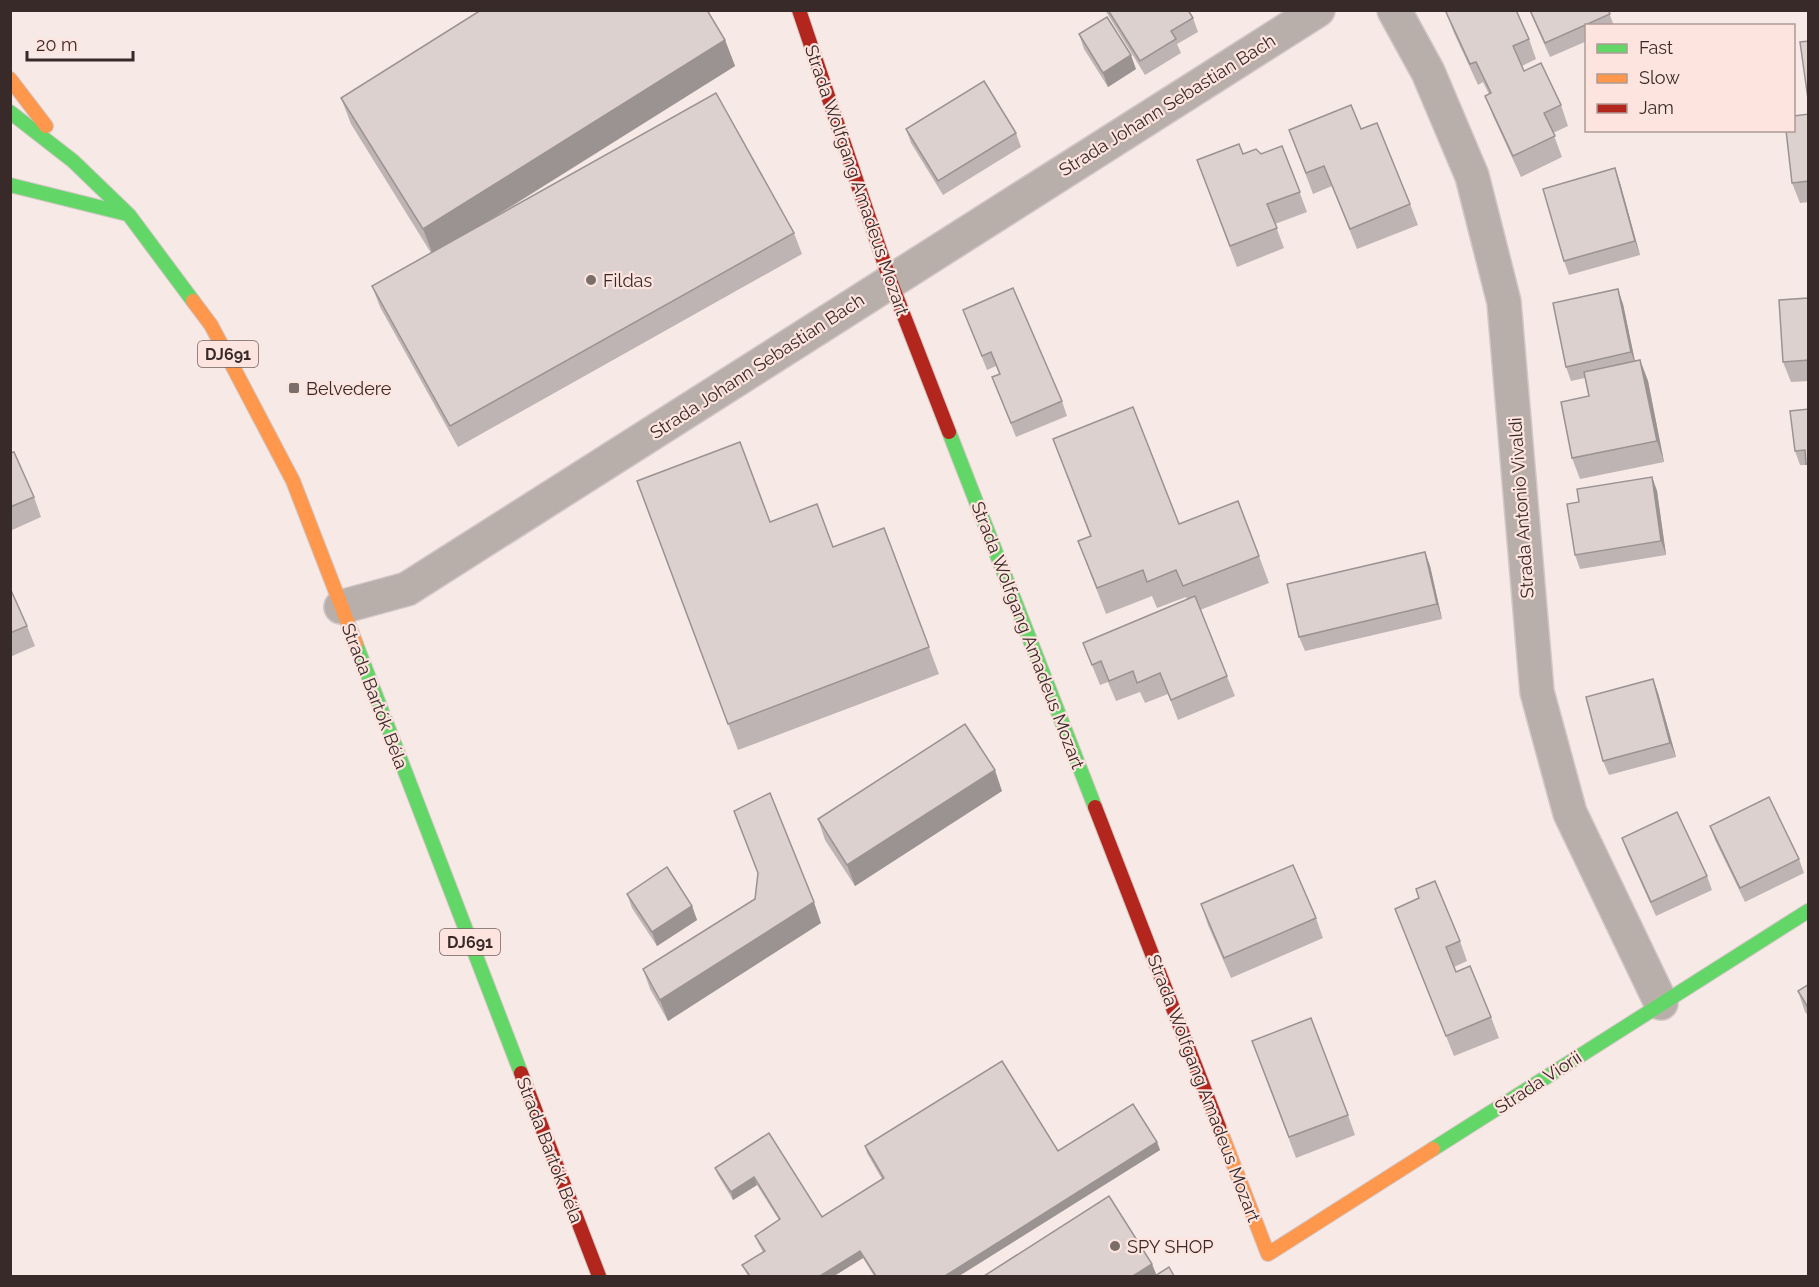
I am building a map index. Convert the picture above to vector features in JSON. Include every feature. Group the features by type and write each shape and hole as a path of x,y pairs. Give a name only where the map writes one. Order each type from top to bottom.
{"street":[{"name":"Strada Wolfgang Amadeus Mozart","path":"799,10 890,280 1268,1254"},
{"name":"Strada Johann Sebastian Bach","path":"341,607 407,589 1318,10"},
{"name":"Strada Antonio Vivaldi","path":"1394,10 1428,72 1472,176 1504,302 1537,692 1570,813 1661,1003"},
{"name":"Strada Bartók Béla","path":"10,79 73,161"},
{"name":"Strada Bartók Béla","path":"10,112 73,161 129,215 193,300 235,366 293,481 599,1276"},
{"path":"10,185 129,215"},
{"name":"Strada Viorii","path":"1268,1254 1809,911"}],"building":[{"path":"481,10 707,10 725,40 423,229 341,98"},
{"path":"1108,10 1188,10 1193,18 1171,31 1176,39 1140,61"},
{"path":"1450,10 1516,10 1529,39 1513,46 1524,71 1541,63 1561,105 1544,113 1555,136 1513,156 1485,96 1491,93 1476,62 1470,64 1446,12"},
{"path":"1530,10 1608,10 1610,14 1585,24 1545,43"},
{"path":"1107,17 1131,55 1103,73 1079,34"},
{"path":"1809,41 1809,106 1800,42"},
{"path":"984,81 1016,133 938,181 906,129"},
{"name":"Fildas","path":"716,93 794,233 450,426 372,286"},
{"path":"1351,105 1361,129 1377,123 1410,204 1350,229 1324,166 1306,173 1289,130"},
{"path":"1809,114 1809,181 1792,183 1786,132 1795,132 1795,116"},
{"path":"1239,144 1243,154 1256,149 1261,154 1282,146 1300,192 1267,204 1277,228 1230,246 1197,160"},
{"path":"1615,168 1635,241 1564,261 1543,189"},
{"path":"1013,288 1062,401 1011,423 992,377 1000,374 991,352 982,356 963,310"},
{"path":"1618,289 1631,352 1566,367 1553,303"},
{"path":"1808,290 1809,360 1783,362 1779,300 1808,298"},
{"path":"1640,360 1657,441 1572,458 1561,402 1589,396 1584,372"},
{"path":"1133,407 1179,524 1238,501 1259,556 1183,586 1176,570 1147,582 1143,570 1097,588 1078,541 1091,536 1053,439"},
{"path":"1809,409 1809,464 1806,464 1805,450 1795,451 1790,411"},
{"path":"740,442 770,522 817,504 833,547 884,528 929,647 728,724 637,481"},
{"path":"14,452 34,497 10,507 10,453"},
{"path":"1652,477 1661,541 1575,555 1567,504 1579,502 1577,489"},
{"path":"1425,552 1437,604 1299,637 1287,584"},
{"path":"10,588 27,626 10,633"},
{"path":"1195,596 1227,676 1171,700 1160,673 1137,683 1133,671 1109,681 1101,661 1092,665 1083,643"},
{"path":"1653,679 1670,743 1603,761 1586,697"},
{"path":"965,724 995,770 847,865 818,819"},
{"path":"770,793 814,902 660,1000 643,969 755,899 758,873 734,811"},
{"path":"1769,797 1799,859 1740,888 1710,826"},
{"path":"1677,812 1707,876 1651,902 1622,838"},
{"path":"1293,865 1316,918 1224,958 1201,904"},
{"path":"667,867 692,906 652,932 627,894"},
{"path":"1435,881 1460,941 1446,947 1456,972 1470,966 1491,1017 1446,1036 1395,909 1419,898 1416,889"},
{"path":"1809,984 1809,1009 1798,991"},
{"path":"1311,1018 1348,1115 1289,1137 1252,1041"},
{"path":"1002,1061 1058,1151 1133,1104 1157,1142 945,1276 876,1276 860,1251 820,1276 750,1276 742,1265 765,1251 755,1236 780,1219 754,1177 731,1192 715,1168 769,1133 822,1217 884,1178 865,1146"},
{"path":"1109,1196 1152,1264 1133,1276 984,1276"},
{"path":"1169,1267 1174,1276 1155,1276"}],"traffic: fast":[{"path":"10,112 73,161 129,215 193,301"},
{"path":"10,185 127,214"},
{"path":"949,432 1095,807"},
{"path":"356,644 521,1073"},
{"path":"1433,1149 1808,911"}],"traffic: slow":[{"path":"10,79 46,126"},
{"path":"193,301 211,325 293,481 356,644"},
{"path":"1219,1127 1268,1254 1433,1149"}],"traffic: jam":[{"path":"799,10 890,280 949,432"},
{"path":"1095,807 1219,1127"},
{"path":"521,1073 599,1276"}],"place":[{"name":"Fildas","path":"591,280"},
{"name":"Belvedere","path":"294,388"},
{"name":"SPY SHOP","path":"1115,1246"}]}
